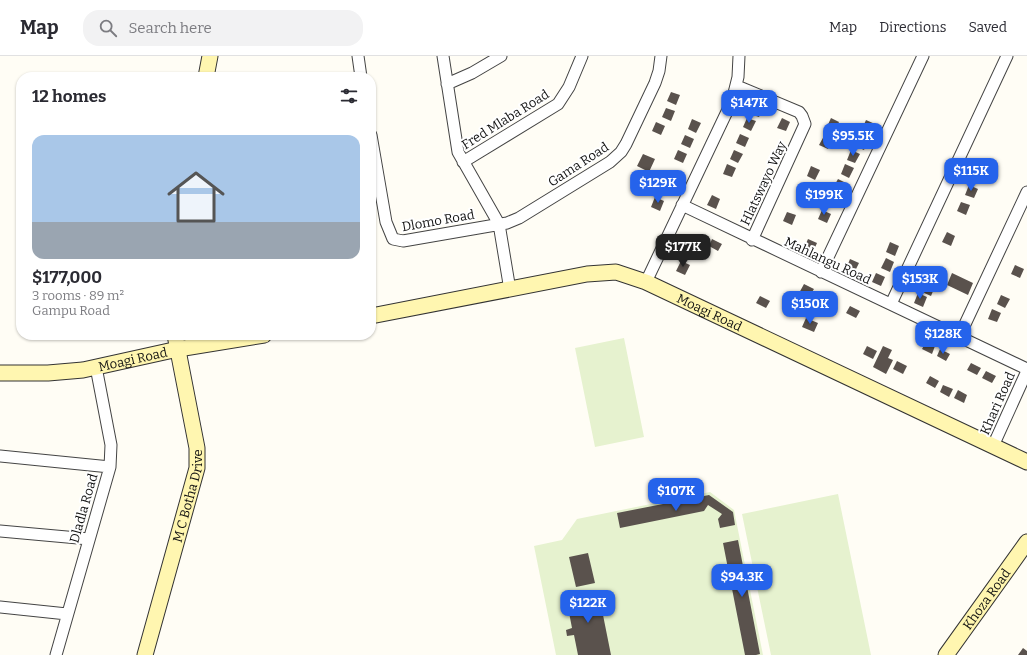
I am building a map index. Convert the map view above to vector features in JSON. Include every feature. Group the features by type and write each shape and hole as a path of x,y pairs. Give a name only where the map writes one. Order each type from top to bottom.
{"street":[{"path":"207,72 210,56"},
{"path":"358,56 360,72"},
{"path":"443,56 457,149 499,224 510,290"},
{"path":"447,84 491,63 501,56"},
{"name":"Fred Mlaba Road","path":"463,162 558,104 569,87 582,56"},
{"name":"Gama Road","path":"499,224 519,218 610,162 621,152 655,83 659,71 661,56"},
{"path":"646,282 732,101 737,86 739,56"},
{"path":"822,272 923,56"},
{"path":"891,304 1007,56"},
{"name":"Hlatswayo Way","path":"737,86 799,112 805,124 752,240"},
{"name":"Dlomo Road","path":"376,164 386,222 393,239 403,241 499,224"},
{"path":"959,336 1027,192"},
{"name":"Mahlangu Road","path":"682,205 752,240 959,336 1027,370"},
{"name":"Moagi Road","path":"376,315 605,271 620,273 646,282 1027,462"},
{"name":"Moagi Road","path":"0,373 59,373 96,367 176,342 201,340"},
{"name":"M C Botha Drive","path":"145,655 197,468 197,448 176,342"},
{"name":"Dladla Road","path":"56,655 110,467 111,445 96,367"},
{"name":"Khari Road","path":"993,446 1027,370"},
{"path":"0,456 110,467"},
{"path":"0,532 89,539"},
{"name":"Khoza Road","path":"946,655 1027,542"},
{"path":"0,608 67,614"}],"green space":[{"path":"624,338 644,437 595,447 575,348"},
{"path":"710,492 734,510 763,655 556,655 534,546 562,540 577,519"},
{"path":"838,494 871,655 771,655 742,514"}],"building":[{"path":"671,92 680,95 676,105 667,101"},
{"path":"754,104 763,108 759,117 750,114"},
{"path":"666,108 675,111 671,121 662,117"},
{"path":"747,118 756,121 751,131 743,127"},
{"path":"782,118 790,122 786,131 777,128"},
{"path":"831,118 839,122 833,135 825,131"},
{"path":"692,119 701,123 696,133 688,129"},
{"path":"866,120 875,124 871,133 862,129"},
{"path":"656,122 665,126 661,135 652,131"},
{"path":"740,134 749,138 745,147 736,143"},
{"path":"685,135 694,139 690,148 681,144"},
{"path":"824,136 833,140 828,149 819,145"},
{"path":"859,137 868,140 864,150 855,146"},
{"path":"678,150 687,154 683,163 674,159"},
{"path":"734,150 743,154 738,163 730,159"},
{"path":"851,150 860,154 855,163 847,160"},
{"path":"643,154 655,159 649,172 637,166"},
{"path":"727,164 736,168 732,177 723,174"},
{"path":"845,164 854,168 849,178 841,174"},
{"path":"811,166 820,170 815,180 807,176"},
{"path":"838,179 846,183 842,192 833,188"},
{"path":"663,181 672,185 668,194 659,190"},
{"path":"969,185 978,189 974,198 965,195"},
{"path":"831,194 840,198 836,208 827,204"},
{"path":"712,195 720,199 716,209 707,205"},
{"path":"655,197 664,201 660,211 651,207"},
{"path":"961,202 970,205 966,215 957,211"},
{"path":"822,210 831,214 827,223 818,219"},
{"path":"787,212 796,215 792,225 783,221"},
{"path":"947,232 955,236 951,246 942,242"},
{"path":"712,239 722,244 718,251 709,246"},
{"path":"808,239 817,243 813,252 804,248"},
{"path":"890,242 899,246 895,256 886,252"},
{"path":"886,258 894,262 890,272 881,268"},
{"path":"850,259 859,263 854,273 846,269"},
{"path":"681,261 690,265 685,275 676,271"},
{"path":"1015,265 1024,269 1020,278 1011,274"},
{"path":"876,273 885,277 881,286 872,282"},
{"path":"952,273 973,283 968,295 947,285"},
{"path":"918,276 936,284 931,296 913,288"},
{"path":"804,284 814,289 807,300 798,295"},
{"path":"918,293 927,297 923,307 914,303"},
{"path":"1001,295 1010,299 1005,308 997,304"},
{"path":"760,296 770,301 766,308 756,303"},
{"path":"850,306 860,311 856,318 846,313"},
{"path":"992,309 1001,313 997,322 988,319"},
{"path":"806,318 818,323 814,332 802,327"},
{"path":"926,342 935,346 932,354 922,349"},
{"path":"867,346 877,351 873,359 863,354"},
{"path":"883,346 892,350 888,358 893,360 886,374 873,367"},
{"path":"940,349 950,354 946,361 937,356"},
{"path":"897,361 907,366 903,374 893,369"},
{"path":"971,363 981,368 977,375 967,370"},
{"path":"986,371 996,376 992,383 982,378"},
{"path":"930,376 939,381 935,388 926,383"},
{"path":"943,385 953,389 949,397 940,392"},
{"path":"958,390 967,395 964,403 954,398"},
{"path":"709,495 733,512 735,525 720,528 718,519 722,514 708,505 704,511 620,528 617,513"},
{"path":"738,540 760,654 756,655 745,655 723,543"},
{"path":"588,553 595,583 576,587 569,557"},
{"path":"598,590 611,655 578,655 574,635 567,636 566,630 572,628 566,597"},
{"path":"1023,648 1027,651 1027,655 1018,655"}]}
